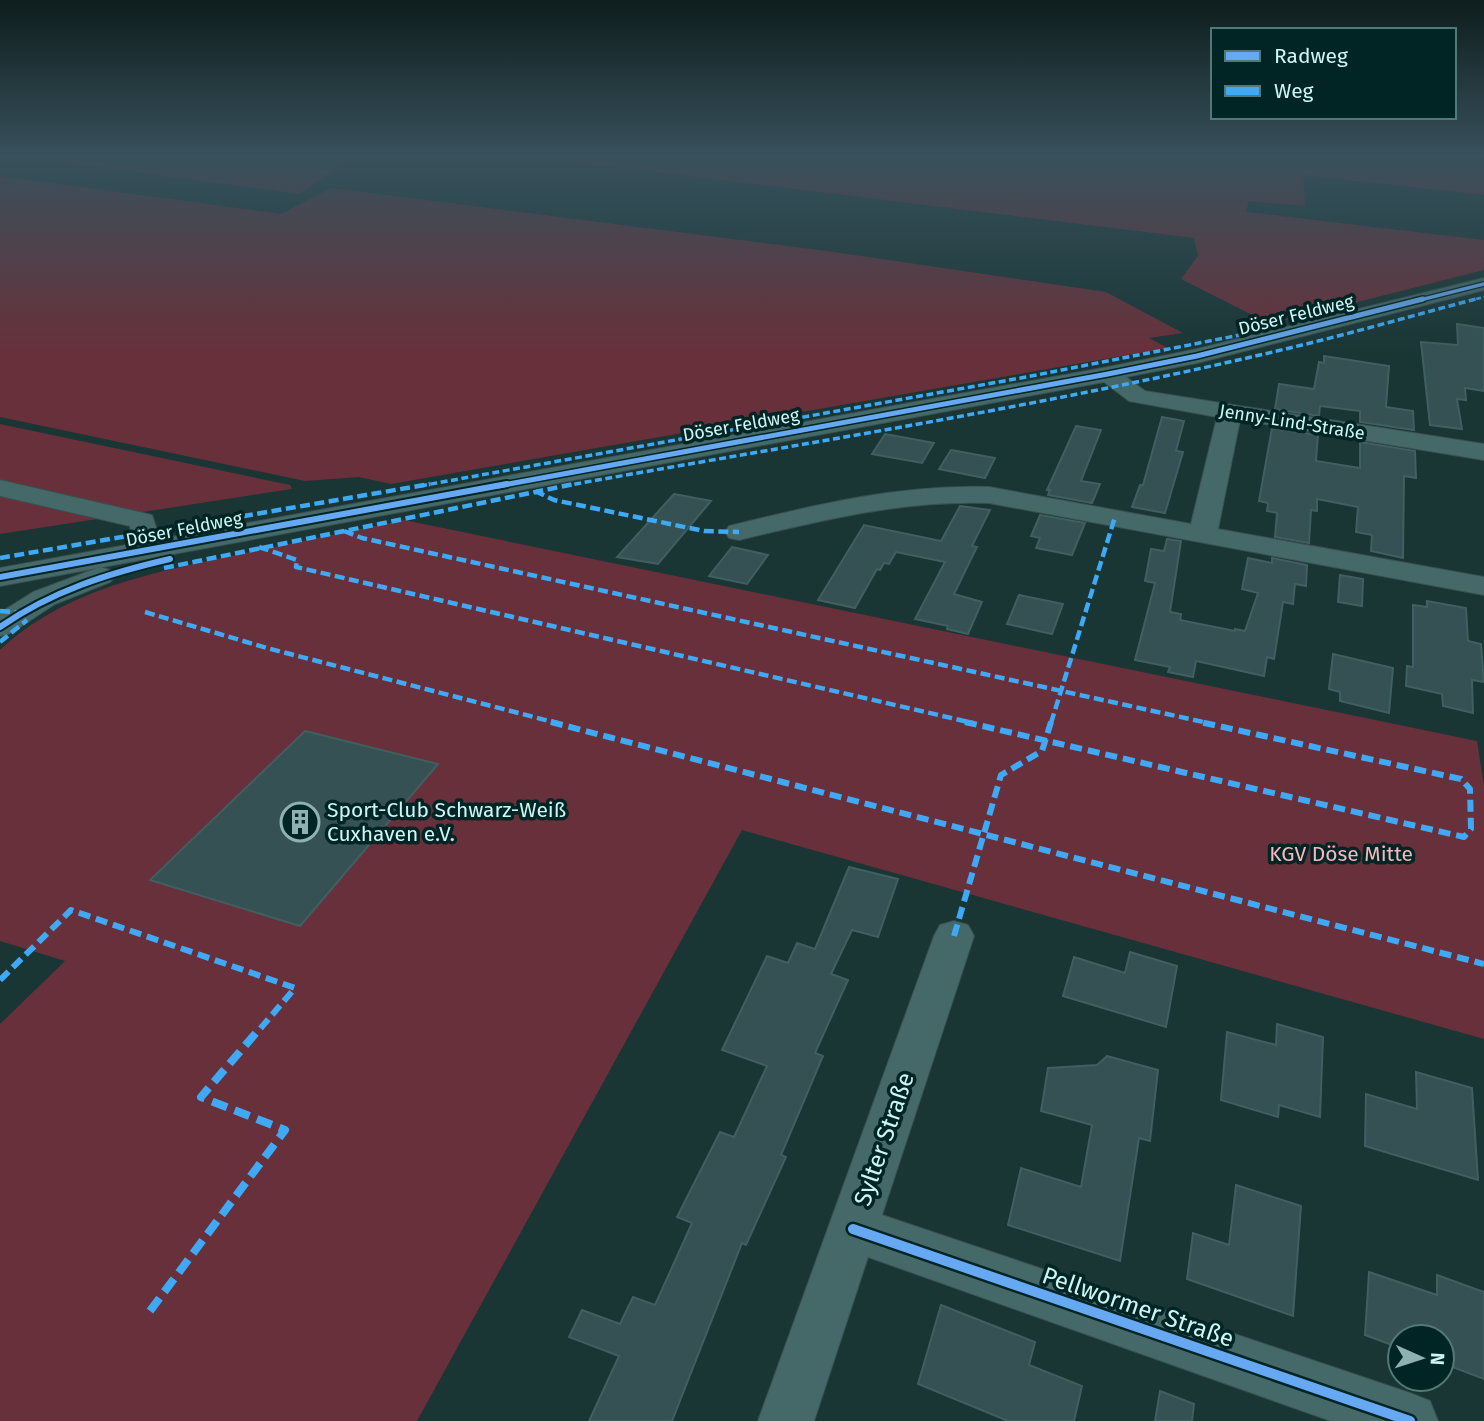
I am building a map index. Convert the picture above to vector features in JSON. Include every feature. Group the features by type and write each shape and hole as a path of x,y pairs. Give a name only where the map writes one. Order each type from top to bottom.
{"street":[{"name":"Döser Feldweg","path":"0,577 1108,374 1196,356 1484,284"},
{"name":"Jenny-Lind-Straße","path":"1108,374 1137,396 1484,452"},
{"path":"1203,533 1230,412"},
{"path":"0,488 142,521 146,534 146,552"},
{"path":"739,532 891,498 948,492 989,495 1484,586"},
{"path":"0,627 44,598 78,583 176,558 199,542"},
{"name":"Sylter Straße","path":"786,1421 954,936"},
{"name":"Pellwormer Straße","path":"853,1229 1410,1421"}],"green space":[{"path":"0,222 601,222 834,252 1106,292 1183,333 1149,338 1168,348 391,484 359,477 305,481 0,417"},
{"path":"1066,222 1334,222 1484,240 1484,270 1270,324 1181,279 1198,256 1194,238"},
{"path":"0,424 290,485 292,489 0,534"},
{"name":"KGV Döse Mitte","path":"404,520 1477,741 1484,786 1484,1039 742,830 417,1421 0,1421 0,1024 65,961 0,941 0,650 54,611 113,586 177,568"}],"building":[{"path":"1457,324 1484,328 1484,391 1465,388 1466,400 1457,399 1462,429 1430,425 1421,342 1458,345"},
{"path":"1324,356 1389,366 1386,407 1413,411 1414,430 1360,422 1360,411 1320,406 1319,416 1275,409 1279,384 1314,389 1319,362 1324,363"},
{"path":"1162,417 1184,421 1176,451 1183,452 1165,513 1132,507 1140,485 1143,485"},
{"path":"1076,426 1101,430 1081,481 1100,484 1092,503 1048,495 1050,490 1047,490"},
{"path":"1272,428 1318,435 1316,461 1360,468 1360,442 1415,451 1416,478 1404,476 1403,558 1371,551 1372,535 1356,532 1358,507 1317,499 1317,511 1311,510 1309,543 1275,537 1277,513 1267,511 1268,503 1259,501"},
{"path":"885,434 934,443 922,463 872,454"},
{"path":"951,450 995,458 985,478 939,469"},
{"path":"674,494 711,501 658,564 617,557"},
{"path":"960,506 990,510 972,546 977,547 954,594 982,602 968,634 947,629 948,626 915,619 945,562 896,552 889,564 884,563 880,570 877,569 855,608 818,600 864,525 941,541"},
{"path":"1040,515 1085,523 1072,555 1036,548 1040,538 1031,536"},
{"path":"1167,539 1181,541 1170,612 1181,614 1180,620 1235,631 1245,631 1258,593 1242,589 1248,558 1272,563 1272,558 1307,565 1306,586 1295,584 1293,604 1283,602 1274,659 1267,657 1264,676 1196,661 1193,677 1168,672 1170,667 1135,660 1155,583 1145,581 1151,549 1164,551"},
{"path":"732,547 768,555 747,584 709,576"},
{"path":"1340,575 1363,579 1362,606 1338,602"},
{"path":"1019,595 1063,604 1052,634 1007,624"},
{"path":"1427,601 1466,608 1468,641 1481,644 1484,682 1472,680 1473,713 1443,706 1442,694 1406,686 1407,666 1413,667 1413,605 1427,607"},
{"path":"1333,654 1393,668 1389,713 1340,701 1340,692 1329,689"},
{"name":"Sport-Club Schwarz-Weiß Cuxhaven e.V.","path":"305,731 438,764 300,926 150,880"},
{"path":"849,867 898,879 878,937 852,930 831,974 848,980 815,1053 823,1056 781,1155 786,1157 746,1245 742,1243 672,1421 589,1421 619,1356 569,1337 582,1310 620,1324 633,1297 655,1305 692,1223 677,1217 720,1132 734,1137 767,1066 722,1050 767,956 788,963 797,943 815,949"},
{"path":"1130,952 1177,966 1166,1027 1063,996 1074,957 1125,973"},
{"path":"1277,1024 1323,1037 1320,1117 1279,1105 1278,1117 1221,1100 1227,1032 1276,1045"},
{"path":"1107,1056 1158,1070 1150,1141 1139,1138 1120,1261 1008,1225 1021,1168 1081,1187 1092,1125 1041,1111 1048,1068 1097,1065"},
{"path":"1416,1072 1472,1088 1478,1180 1365,1146 1366,1094 1417,1109"},
{"path":"1236,1185 1301,1206 1293,1316 1187,1279 1193,1233 1229,1245"},
{"path":"1369,1272 1437,1295 1437,1275 1484,1292 1484,1379 1456,1368 1456,1323 1386,1323 1386,1343 1365,1335"},
{"path":"941,1305 1035,1342 1029,1365 1082,1386 1074,1421 1008,1421 918,1384"},
{"path":"1160,1391 1194,1404 1192,1421 1155,1421"}],"marked path":[{"path":"164,568 535,491 927,421 1159,376 1301,345 1484,297"},
{"path":"0,558 224,521 1026,377 1240,335"},
{"path":"535,491 554,500 704,531 739,532"},
{"path":"954,936 1001,775 1042,751 1115,517"},
{"path":"259,547 297,560 296,567 1464,837 1471,829 1470,789 1461,779 362,538 344,531"},
{"path":"0,611 23,613"},
{"path":"145,612 267,648 1484,964"},
{"path":"0,642 27,620"},
{"path":"0,980 71,910 295,988 201,1097 285,1130 150,1311"}],"cycle path":[{"path":"0,577 1108,374 1197,356 1484,284"},
{"path":"0,627 19,613 60,592 124,570 170,559"},
{"path":"853,1229 1410,1421"}],"place":[{"name":"Sport-Club Schwarz-Weiß Cuxhaven e.V.","path":"300,822"}]}
